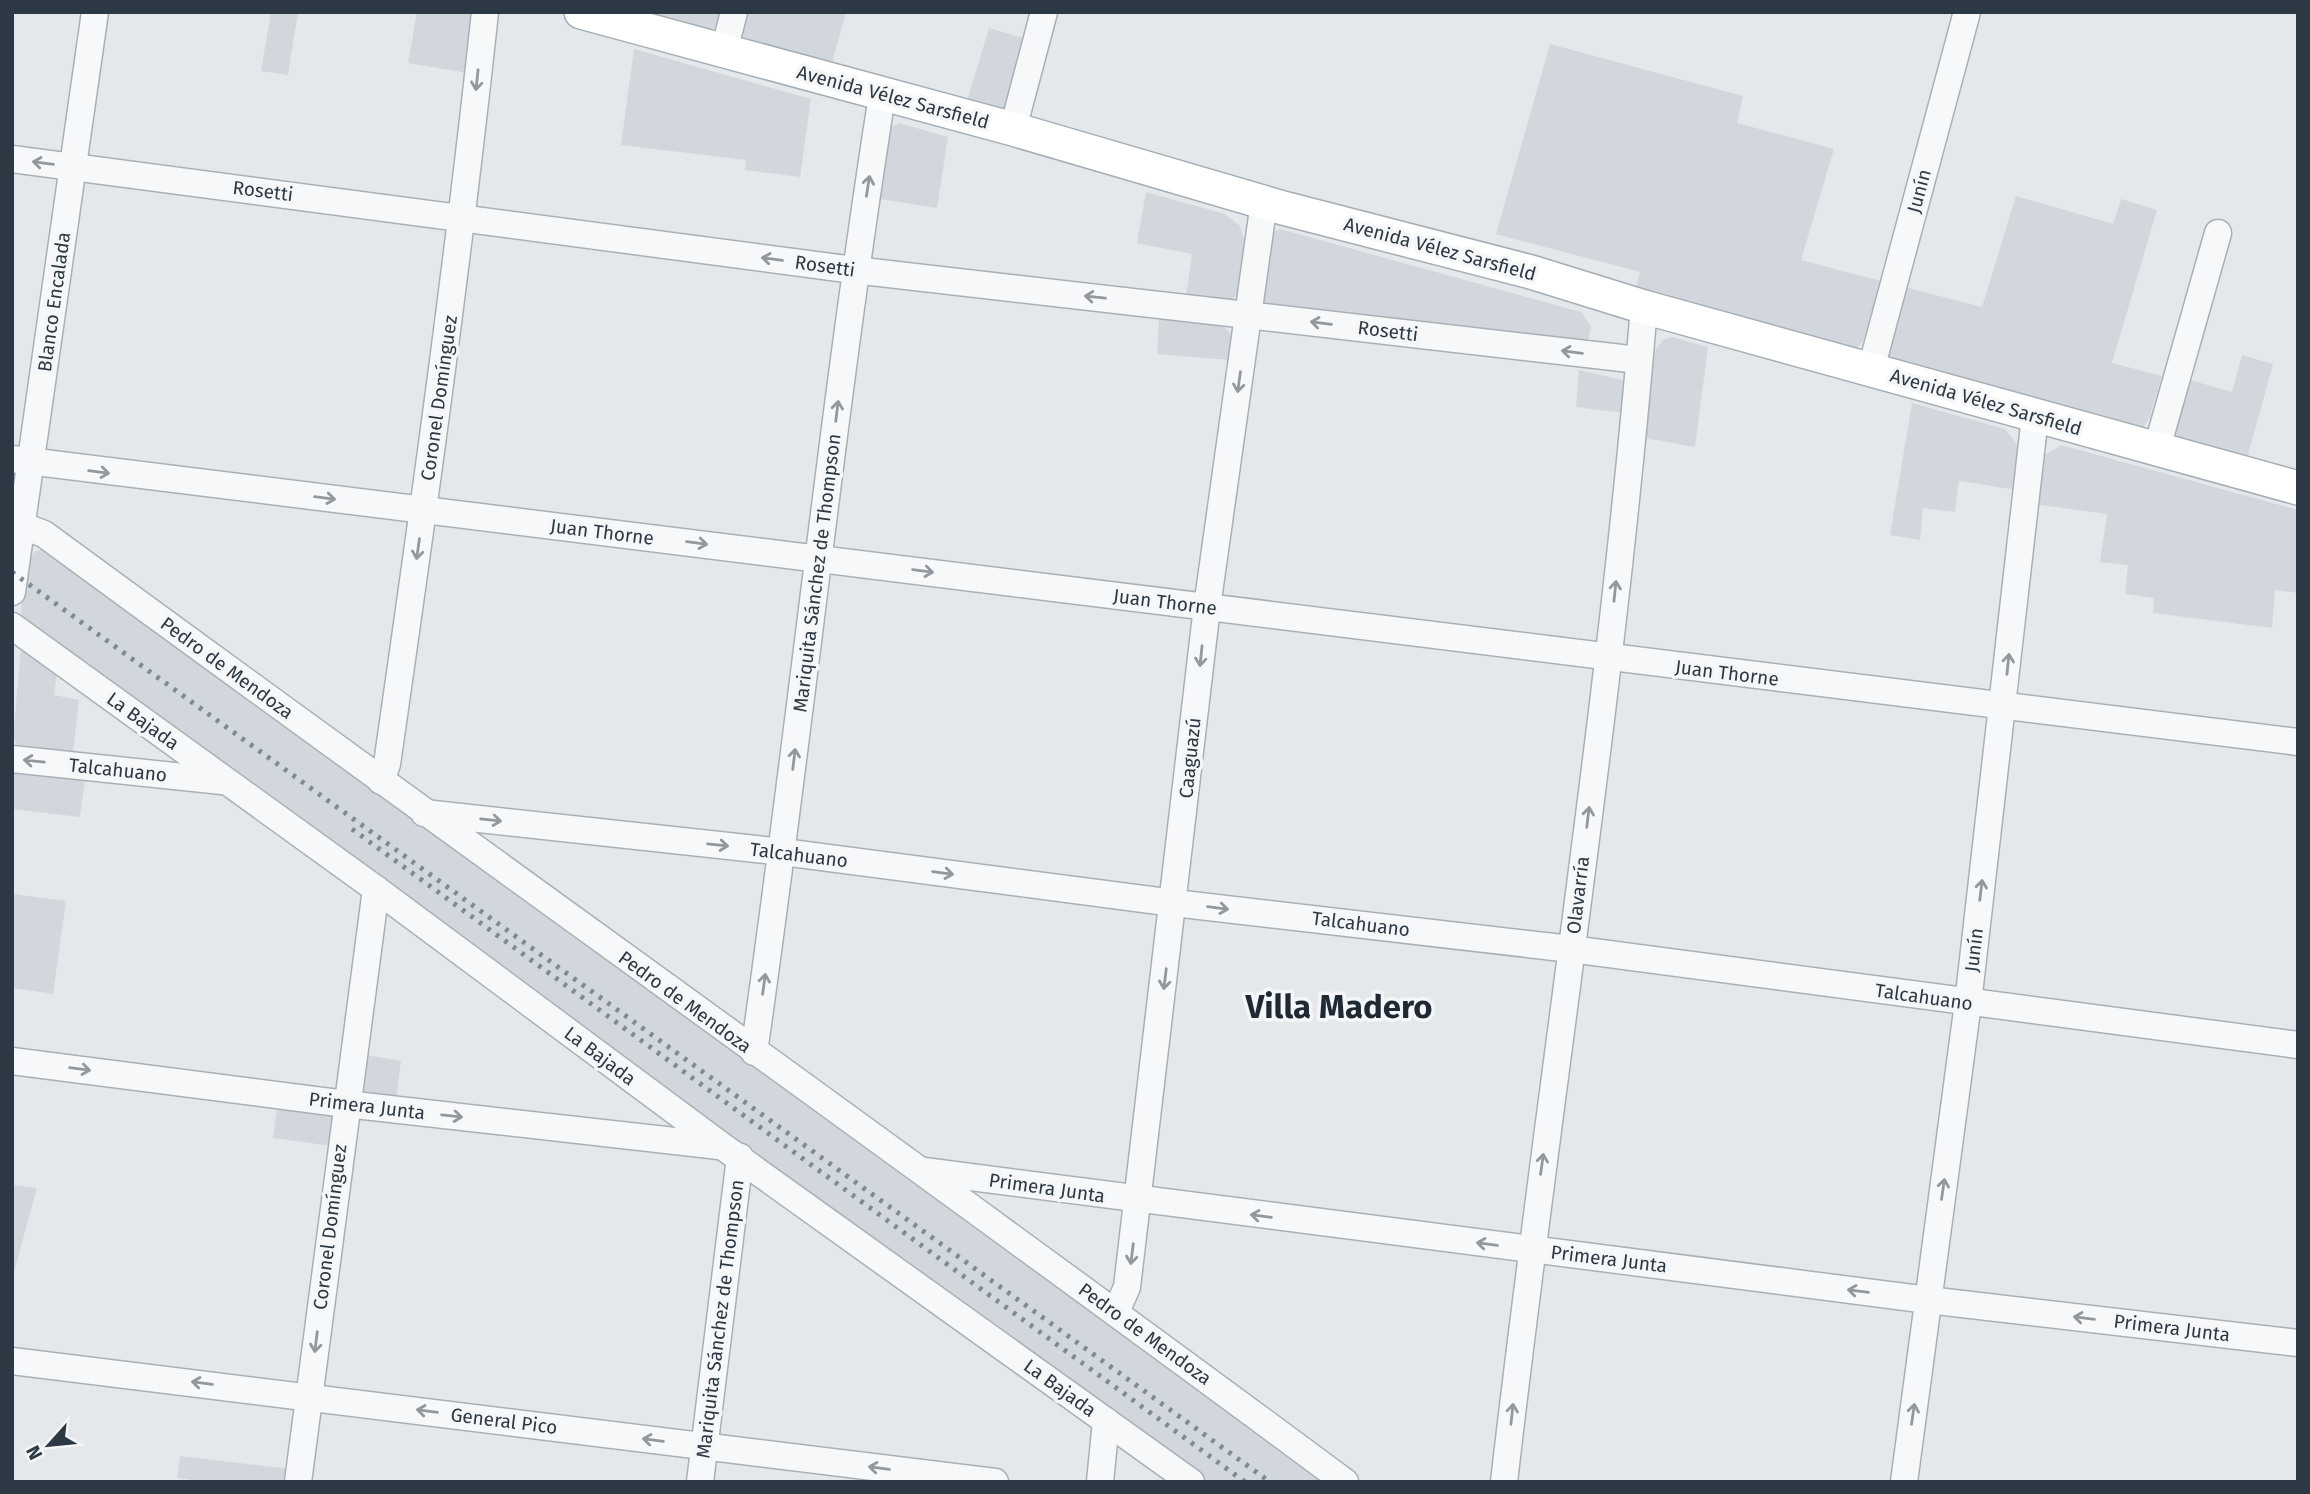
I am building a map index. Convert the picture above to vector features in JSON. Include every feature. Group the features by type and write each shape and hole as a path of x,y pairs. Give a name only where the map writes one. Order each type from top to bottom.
{"main road":[{"name":"Avenida Vélez Sarsfield","path":"581,12 882,96 1013,129 1264,202 1531,272 1644,307 2298,488"}],"street":[{"name":"Blanco Encalada","path":"12,592 23,526 22,461 74,166 95,12"},
{"name":"Coronel Domínguez","path":"381,781 387,764 424,510 463,217 485,12"},
{"path":"724,51 734,12"},
{"path":"1013,129 1044,12"},
{"name":"Junín","path":"1871,369 1967,12"},
{"name":"Mariquita Sánchez de Thompson","path":"754,1052 783,852 855,270 882,96"},
{"name":"Rosetti","path":"12,159 855,270 1639,360"},
{"name":"Caaguazú","path":"1116,1312 1128,1287 1206,607 1264,202"},
{"path":"2157,448 2218,233"},
{"name":"Olavarría","path":"1504,1482 1531,1249 1608,659 1644,307"},
{"name":"Junín","path":"1904,1482 1968,1003 2035,417"},
{"name":"Juan Thorne","path":"22,461 818,558 1608,659 2004,704 2298,742"},
{"name":"Pedro de Mendoza","path":"23,526 44,534 424,813 1116,1312 1345,1482"},
{"name":"La Bajada","path":"12,626 376,889 731,1152 1191,1482"},
{"name":"Talcahuano","path":"12,759 224,781"},
{"name":"Talcahuano","path":"424,813 783,852 1174,903 1571,949 2298,1045"},
{"name":"Coronel Domínguez","path":"298,1482 376,889"},
{"name":"Primera Junta","path":"12,1061 731,1152"},
{"name":"Mariquita Sánchez de Thompson","path":"700,1482 731,1152"},
{"name":"Primera Junta","path":"921,1171 1928,1300 2298,1343"},
{"name":"General Pico","path":"12,1361 995,1482"},
{"path":"1100,1482 1106,1421"}],"shaded area":[{"path":"271,12 298,12 288,75 261,71"},
{"path":"417,12 475,12 468,73 408,63"},
{"path":"623,12 721,12 717,25 708,33"},
{"path":"743,12 846,12 830,70 740,40"},
{"path":"989,28 1027,39 1008,105 1002,112 965,108"},
{"path":"1550,44 1743,96 1737,123 1834,149 1801,260 1881,281 1863,341 1858,347 1851,351 1634,295 1640,272 1496,234"},
{"path":"634,49 811,99 800,177 745,170 746,160 621,145"},
{"path":"899,123 948,137 937,208 874,198 887,129"},
{"path":"1146,192 1225,214 1240,226 1245,243 1238,293 1232,300 1227,302 1186,297 1192,254 1137,243"},
{"path":"2016,196 2113,224 2121,199 2157,210 2112,363 2162,376 2149,419 2142,429 1886,358 1900,286 1982,307"},
{"path":"1280,229 1581,312 1591,326 1588,340 1585,345 1265,307 1261,302 1270,233"},
{"path":"1159,317 1219,322 1230,333 1231,360 1157,354"},
{"path":"1672,337 1708,347 1695,447 1645,438 1654,352 1663,340"},
{"path":"2242,355 2273,364 2246,462 2178,442 2169,435 2183,378 2232,392"},
{"path":"1579,370 1622,380 1626,388 1625,413 1576,407"},
{"path":"1912,403 2005,429 2019,447 2017,490 1959,481 1955,512 1923,508 1920,540 1890,535"},
{"path":"2061,445 2298,510 2298,593 2275,590 2272,628 2153,613 2154,598 2125,594 2128,565 2100,562 2107,514 2034,504 2042,457"},
{"path":"44,550 1327,1482 1208,1482 23,624 21,608 31,557 35,551"},
{"path":"21,648 58,666 54,695 79,700 72,761 21,751 13,738"},
{"path":"17,772 85,779 80,817 12,809 12,775"},
{"path":"12,894 66,901 53,994 12,988"},
{"path":"366,1055 401,1061 396,1100 368,1096 362,1088"},
{"path":"278,1101 335,1115 333,1146 273,1138"},
{"path":"12,1185 37,1188 12,1279"},
{"path":"180,1456 291,1469 290,1482 205,1482 177,1478"}],"railway":[{"path":"12,572 1270,1482"},
{"path":"352,829 1245,1482"}],"district":[{"name":"Villa Madero","path":"1339,1007"}]}
